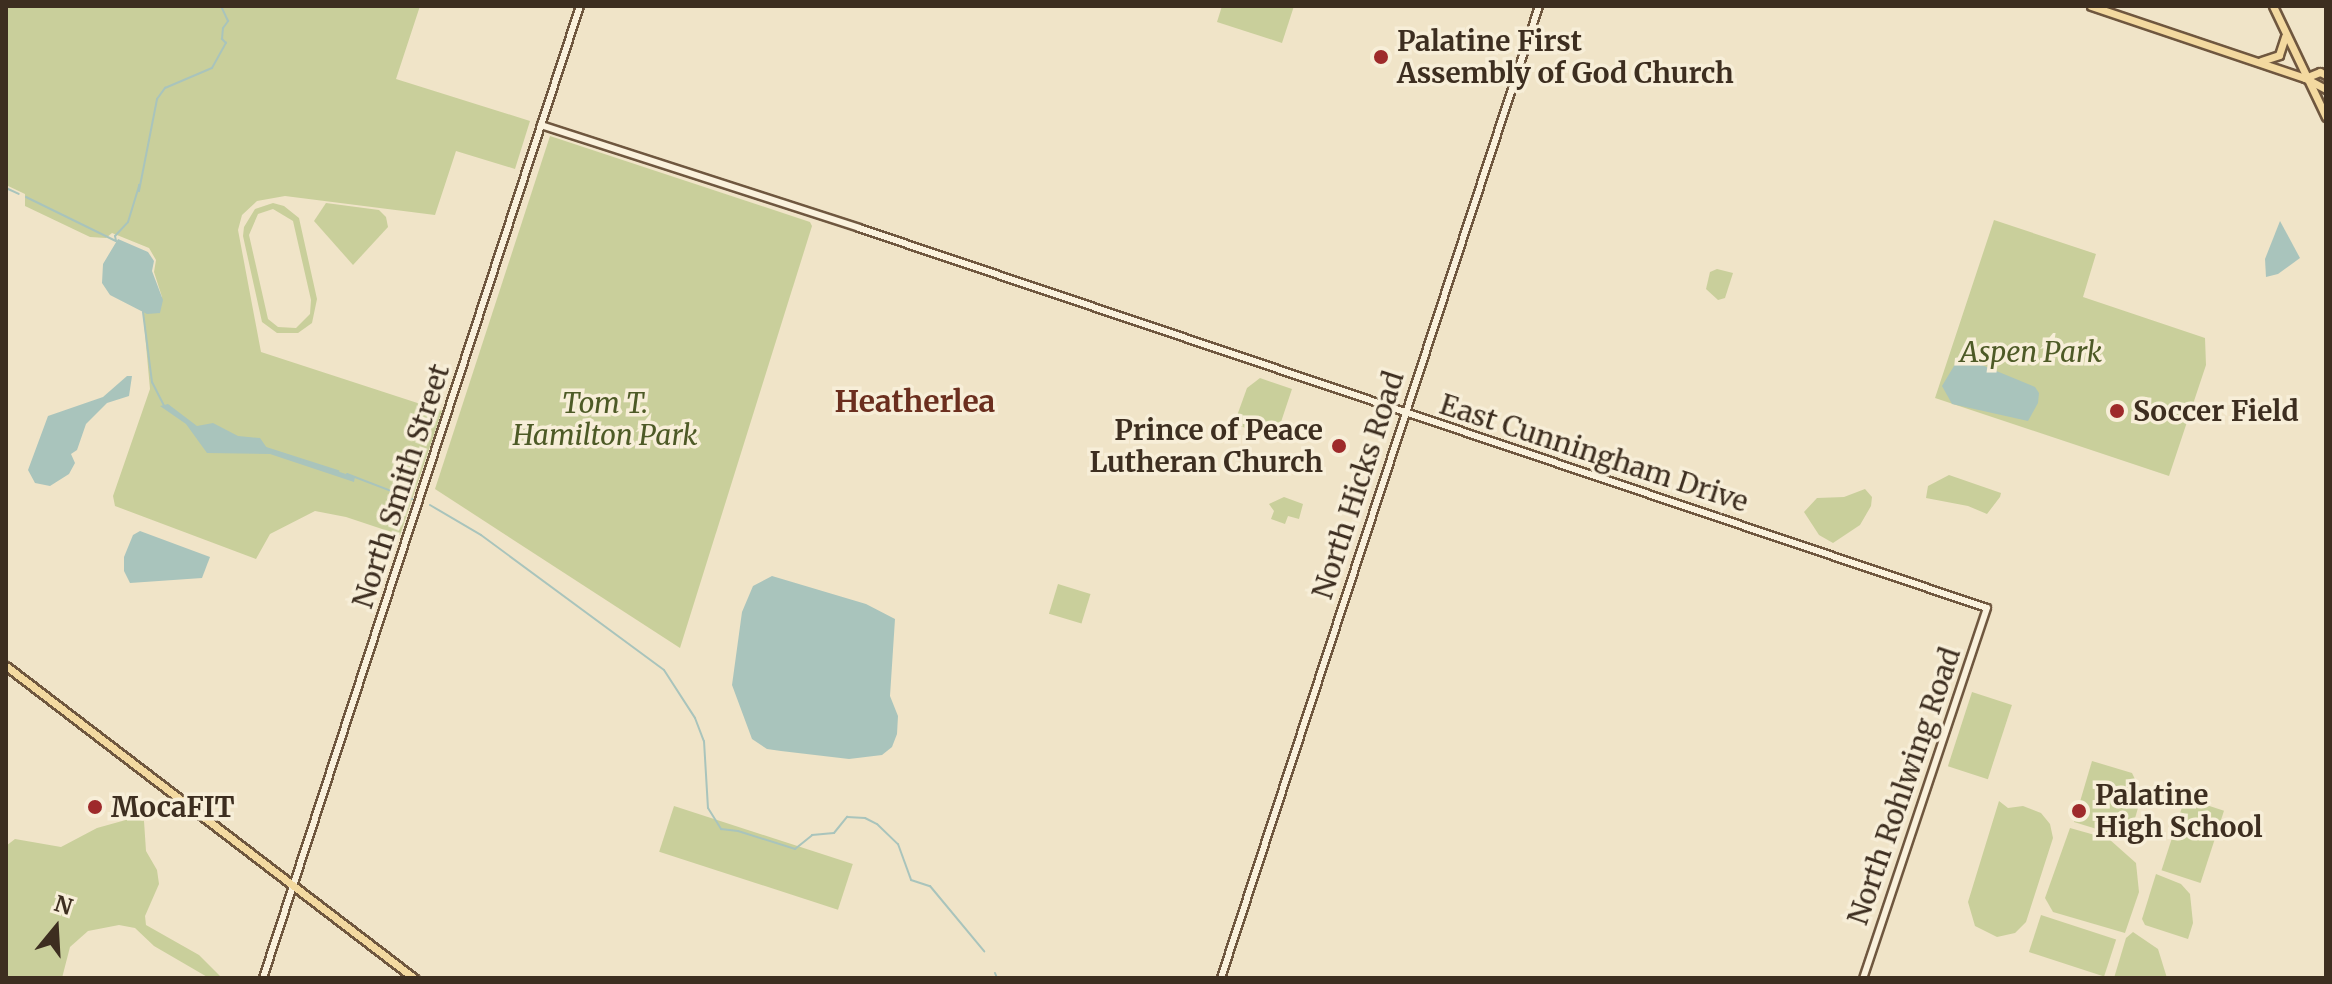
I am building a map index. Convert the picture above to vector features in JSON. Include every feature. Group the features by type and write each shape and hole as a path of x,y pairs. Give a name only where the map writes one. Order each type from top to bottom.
{"main road":[{"path":"2091,6 2305,78 2326,89"},
{"path":"2273,6 2305,78 2326,114"},
{"path":"2253,60 2267,61 2279,55 2285,33"},
{"path":"2305,78 2320,72 2326,75"},
{"path":"2326,104 2326,114"},
{"path":"6,666 292,888 414,978"}],"street":[{"name":"North Smith Street","path":"263,978 580,6"},
{"name":"North Hicks Road","path":"1221,978 1539,6"},
{"name":"East Cunningham Drive","path":"541,125 1987,608"},
{"name":"North Rohlwing Road","path":"1863,978 1987,608"}],"green space":[{"path":"6,6 420,6 396,79 530,121 515,169 456,151 435,215 285,196 257,201 242,215 238,230 261,352 442,411 400,535 346,517 315,511 270,534 256,559 115,506 113,496 150,389 143,312 150,311 162,297 154,272 156,260 149,248 112,233 106,238 90,237 25,206 25,194 6,185"},
{"path":"1222,6 1294,6 1282,43 1217,22"},
{"name":"Tom T. Hamilton Park","path":"550,136 810,222 812,226 680,648 435,489"},
{"path":"273,203 284,206 299,218 317,299 312,323 298,333 277,333 262,322 243,236 244,227 255,209","holes":["273,209 293,221 311,300 310,314 296,328 278,327 268,319 249,235 258,214"]},
{"path":"326,203 379,210 386,217 388,227 353,265 314,221"},
{"name":"Aspen Park","path":"1994,220 2096,254 2083,297 2205,338 2206,365 2169,476 1935,398"},
{"path":"1717,269 1733,273 1725,298 1718,300 1706,289 1710,272"},
{"path":"1260,378 1292,389 1277,434 1272,437 1234,424 1247,388"},
{"path":"1949,475 2001,493 2000,497 1987,514 1968,506 1926,498 1928,486"},
{"path":"1865,489 1872,497 1871,506 1860,525 1833,543 1819,535 1804,512 1817,498 1844,497"},
{"path":"1284,497 1303,504 1299,519 1288,516 1285,524 1271,519 1274,511 1269,504"},
{"path":"1058,584 1091,594 1081,624 1049,614"},
{"path":"1972,692 2012,705 1988,779 1948,766"},
{"path":"2092,761 2132,773 2142,794 2129,839 2074,822"},
{"path":"2185,798 2224,811 2201,883 2162,870"},
{"path":"1999,801 2008,808 2023,806 2041,813 2050,824 2053,838 2026,922 2015,933 1997,937 1975,926 1968,902"},
{"path":"674,806 853,864 838,910 659,852"},
{"path":"133,818 144,821 146,851 157,870 159,884 145,916 146,925 199,955 222,978 209,978 154,946 135,928 119,925 88,931 70,947 62,978 6,978 6,846 15,839 61,847 97,828"},
{"path":"2070,828 2109,839 2136,863 2139,892 2125,933 2053,912 2045,898"},
{"path":"2156,874 2181,884 2190,894 2193,923 2188,939 2145,925 2142,919"},
{"path":"2041,915 2116,939 2104,977 2029,952"},
{"path":"2133,932 2158,949 2167,978 2114,978 2126,938"}],"water":[{"path":"2280,221 2300,258 2278,274 2266,277 2265,259"},
{"path":"118,239 148,252 154,261 152,271 163,300 160,313 147,314 110,295 102,283 103,264"},
{"path":"1960,356 2035,387 2039,393 2038,403 2028,421 1952,404 1942,386"},
{"path":"127,376 132,376 129,396 107,403 86,424 77,450 71,454 75,463 69,474 50,486 35,483 28,470 48,416 103,397"},
{"path":"168,404 197,426 213,423 238,436 260,438 267,448 355,477 354,482 270,454 207,453 186,424 160,406"},
{"path":"140,531 210,557 202,578 130,583 124,571 124,557 133,535"},
{"path":"772,576 866,604 895,619 890,696 898,716 897,734 892,747 882,755 849,759 781,751 767,749 752,739 732,685 742,612 753,586"}],"waterway":[{"path":"26,197 116,241 115,236 128,222 139,185 139,191 157,99 165,88 212,68 226,43 222,39 223,28 228,21 221,6"},
{"path":"6,188 19,194"},
{"path":"143,312 152,382 165,407"},
{"path":"266,448 338,471"},
{"path":"347,474 412,499"},
{"path":"430,505 481,535 664,670 695,718 704,741 708,808 721,829 738,831 795,849 812,835 834,833 847,817 865,818 877,824 898,844 911,880 930,886 984,951"},
{"path":"995,973 997,978"}],"place":[{"name":"Palatine First Assembly of God Church","path":"1381,57"},
{"name":"Soccer Field","path":"2117,411"},
{"name":"Prince of Peace Lutheran Church","path":"1339,446"},
{"name":"MocaFIT","path":"95,807"},
{"name":"Palatine High School","path":"2079,811"}],"district":[{"name":"Heatherlea","path":"915,401"}]}
